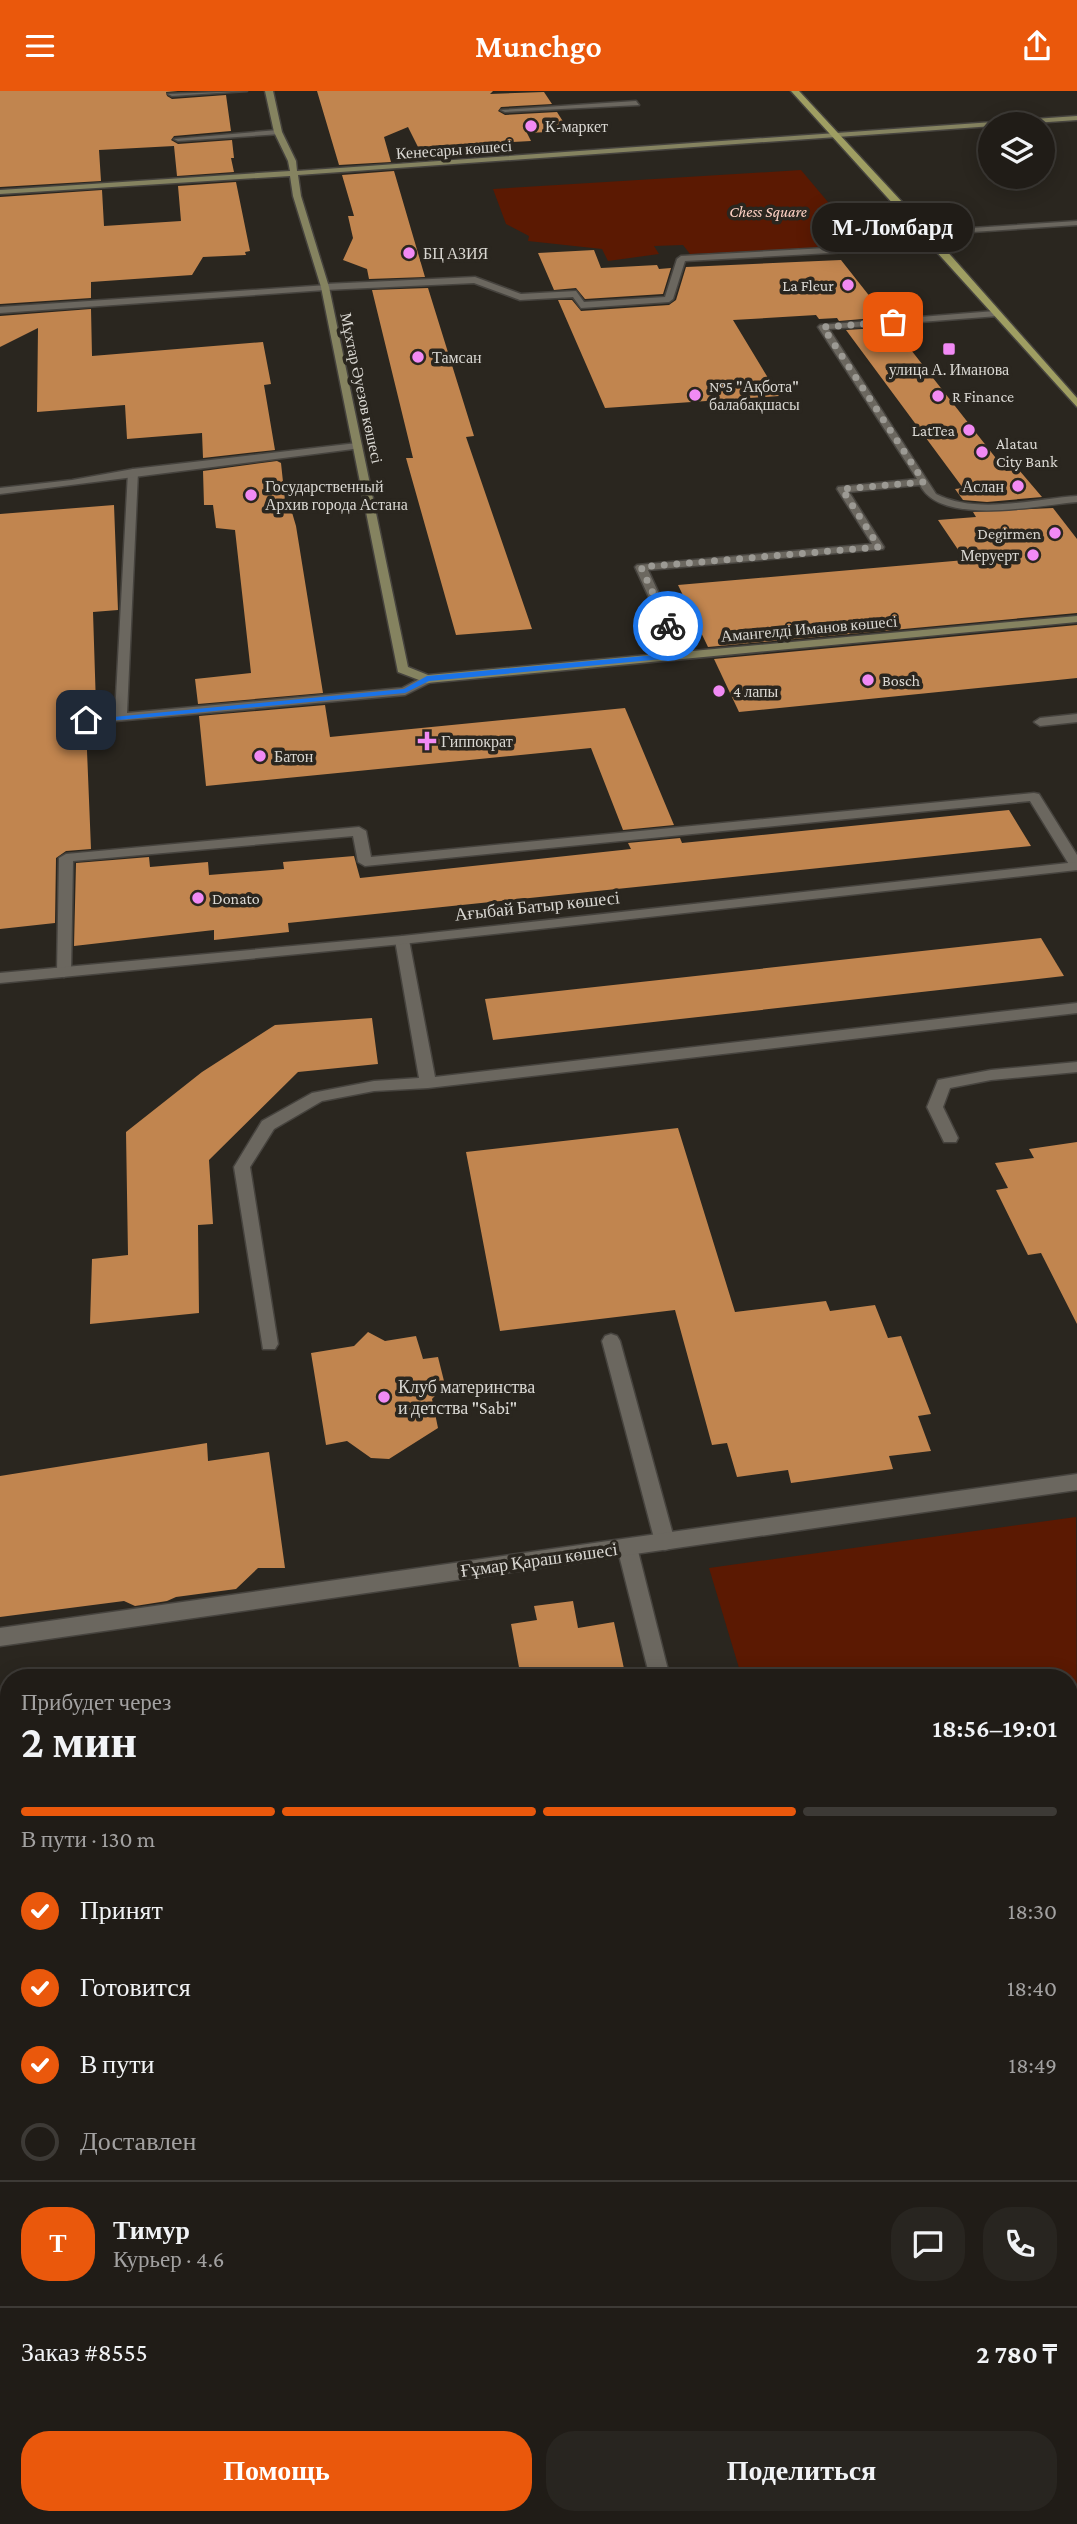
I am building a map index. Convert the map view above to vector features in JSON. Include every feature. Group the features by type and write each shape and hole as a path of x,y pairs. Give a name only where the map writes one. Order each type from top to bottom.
{"main road":[{"path":"795,91 926,233 1077,404"}],"street":[{"path":"172,94 243,91"},
{"name":"Мұхтар Әуезов көшесі","path":"269,91 278,132 292,161 297,196 325,287 402,669 427,679"},
{"path":"505,110 636,103 627,91"},
{"name":"Кенесары көшесі","path":"0,192 1077,118"},
{"path":"178,139 278,132"},
{"path":"926,233 1077,223"},
{"path":"0,310 325,287 475,280 520,297 576,294 582,305 669,299 681,259 935,245"},
{"path":"995,314 823,327 932,496 947,503 969,507 1077,499"},
{"path":"0,491 133,472 357,446"},
{"path":"121,717 133,472"},
{"path":"681,655 641,567 879,547 842,489 924,482"},
{"name":"Амангелді Иманов көшесі","path":"86,720 405,691 427,679 1077,619"},
{"path":"1040,722 1077,718"},
{"path":"64,972 66,858 359,831 365,862 1034,797 1077,866"},
{"name":"Ағыбай Батыр көшесі","path":"0,978 402,940 1077,866"},
{"path":"402,940 428,1083"},
{"path":"269,1344 242,1167 268,1125 318,1097 374,1086 428,1083 1077,1007"},
{"path":"950,1138 934,1107 944,1084 1077,1067"},
{"path":"611,1341 665,1542"},
{"name":"Ғұмар Қараш көшесі","path":"0,1637 1077,1482"},
{"path":"627,1547 658,1669"}],"green space":[{"name":"Chess Square","path":"801,170 865,246 690,254 683,245 654,246 659,254 608,261 602,249 528,241 529,236 506,224 493,189"},
{"path":"1076,1517 1077,1669 739,1669 709,1568"}],"building":[{"path":"0,91 178,91 166,92 172,99 226,95 231,131 174,136 171,140 178,144 232,140 234,158 231,158 234,172 177,176 174,146 99,150 101,181 0,187"},
{"path":"317,91 493,91 490,94 544,92 552,104 501,107 498,111 505,115 557,112 569,131 527,133 531,141 418,147 408,127 384,137 391,162 339,165"},
{"path":"394,171 425,277 369,279 367,269 343,260 353,238 348,216 354,216 342,175"},
{"path":"236,182 250,251 245,252 246,255 203,257 192,275 91,282 91,298 0,304 0,197 102,190 104,226 181,221 178,186"},
{"path":"594,250 601,268 657,265 659,269 671,268 663,294 585,299 576,288 554,290 538,253"},
{"path":"841,260 886,317 839,321 837,318 819,319 816,315 733,320 779,396 605,408 558,300 572,300 581,311 669,305 676,300 686,267"},
{"path":"428,288 474,436 466,437 532,629 456,635 406,458 413,458 372,290"},
{"path":"91,309 92,356 263,342 271,384 264,385 275,450 203,458 202,433 127,439 125,405 37,412 38,328 0,347 0,316"},
{"path":"893,327 1006,471 1019,470 1042,497 987,502 963,500 955,489 963,488 846,330"},
{"path":"277,461 281,463 286,510 291,509 296,526 323,693 198,704 195,679 251,673 235,530 216,528 213,505 204,505 203,471"},
{"path":"114,505 118,610 93,612 96,706 85,707 86,715 79,718 80,726 86,726 91,849 66,851 56,858 55,923 0,929 0,514"},
{"path":"1053,508 1077,539 1077,613 708,647 678,585 965,560 938,520 976,517 973,512"},
{"path":"1077,625 1077,678 739,712 714,659"},
{"path":"325,705 330,737 625,708 674,825 623,830 591,748 206,786 199,716"},
{"path":"1009,810 1031,846 288,923 289,932 214,940 214,930 74,946 76,863 149,857 150,867 208,862 209,875 284,869 283,862 354,856 360,878 631,849 628,843 680,838 682,843"},
{"path":"1041,938 1064,976 493,1040 485,999"},
{"path":"372,1018 378,1064 298,1072 209,1160 213,1224 198,1225 199,1313 90,1324 92,1259 128,1255 126,1132 202,1072 275,1025"},
{"path":"678,1128 735,1312 826,1301 830,1311 875,1305 888,1338 901,1336 931,1414 918,1416 931,1451 889,1456 893,1469 791,1483 788,1470 737,1477 727,1443 712,1445 675,1310 500,1331 466,1152"},
{"path":"1077,1142 1077,1324 1041,1253 1028,1255 996,1190 1008,1188 995,1163 1034,1158 1029,1149"},
{"path":"368,1332 385,1341 416,1336 423,1359 438,1357 445,1385 432,1399 438,1428 389,1459 371,1458 347,1441 326,1445 311,1353 354,1346"},
{"path":"207,1443 208,1461 269,1452 285,1568 258,1568 236,1589 176,1597 167,1601 135,1606 124,1601 0,1617 0,1476"},
{"path":"573,1601 578,1628 614,1622 624,1669 519,1669 511,1624 537,1620 534,1606"}],"way so far":[{"path":"668,626 641,567 879,547 842,489 924,482 823,327 893,322"}],"place":[{"name":"К-маркет","path":"531,126"},
{"name":"БЦ АЗИЯ","path":"409,253"},
{"name":"La Fleur","path":"848,285"},
{"name":"М-Ломбард","path":"893,322"},
{"name":"улица А. Иманова","path":"949,349"},
{"name":"Тамсан","path":"418,357"},
{"name":"№5 \"Ақбота\" балабақшасы","path":"695,395"},
{"name":"R Finance","path":"938,396"},
{"name":"LatTea","path":"969,430"},
{"name":"Alatau City Bank","path":"982,452"},
{"name":"Аслан","path":"1018,486"},
{"name":"Государственный Архив города Астана","path":"251,495"},
{"name":"Degirmen","path":"1055,533"},
{"name":"Меруерт","path":"1033,555"},
{"name":"Bosch","path":"868,680"},
{"name":"4 лапы","path":"719,691"},
{"name":"Гиппократ","path":"427,741"},
{"name":"Батон","path":"260,756"},
{"name":"Donato","path":"198,898"},
{"name":"Клуб материнства и детства \"Sabi\"","path":"384,1397"}],"route":[{"path":"86,720 405,691 427,679 681,655 668,626"}]}
